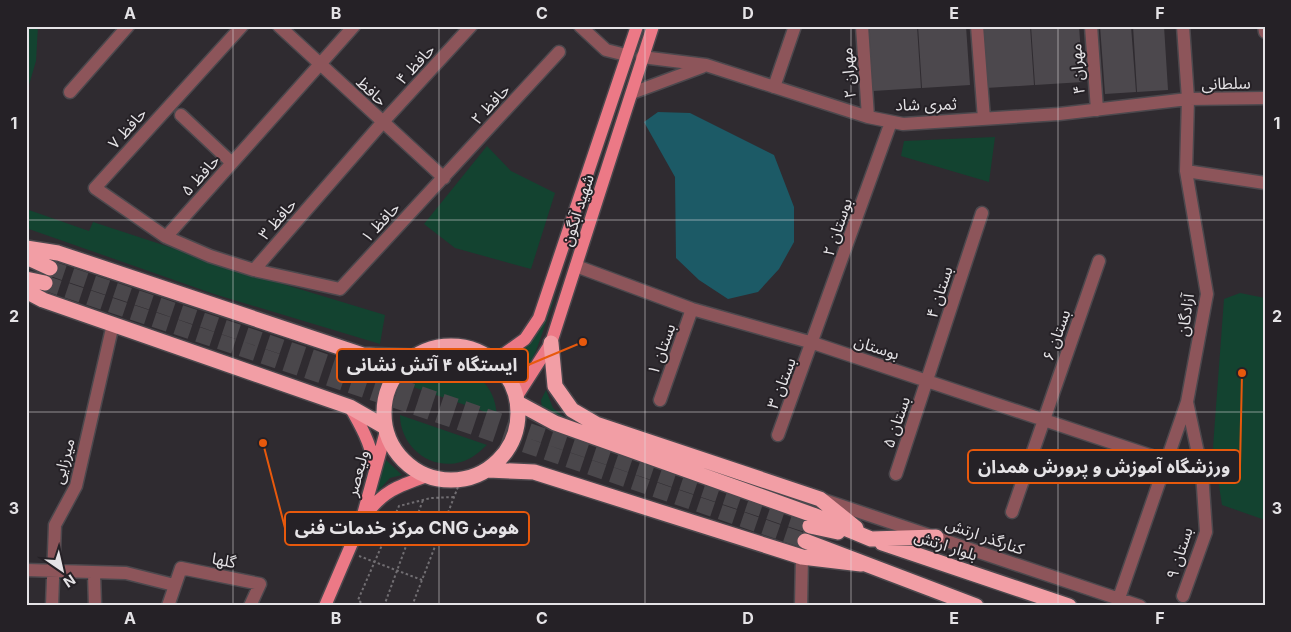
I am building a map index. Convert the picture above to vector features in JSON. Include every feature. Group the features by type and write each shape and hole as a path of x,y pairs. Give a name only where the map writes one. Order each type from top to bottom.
{"highway":[{"path":"26,248 58,253 362,355 414,356 434,348 455,346 476,350 494,361 508,376 517,400 518,424 514,438 503,456 488,470 461,480 447,481 426,476 408,466 394,450 385,429 384,403 394,376 414,356"},
{"path":"26,258 50,268"},
{"path":"26,279 45,284"},
{"path":"26,291 43,300 350,407 385,429"},
{"path":"551,343 555,386 572,410 596,424 820,499 871,539"},
{"path":"517,400 555,423 813,515 871,539 936,537"},
{"path":"488,470 534,472 802,557 861,564"},
{"name":"بلوار ارتش","path":"810,526 871,539 1069,606"},
{"path":"805,541 861,564 976,606"}],"main road":[{"name":"شهید آبگون","path":"494,361 525,339 539,318 637,26"},
{"name":"شهید آبگون","path":"517,400 551,343 653,26"},
{"path":"585,178 603,183"},
{"path":"350,407 371,448 375,469"},
{"name":"ولیعصر","path":"325,606 361,522 385,429"},
{"path":"361,522 376,501 394,487 426,476"}],"street":[{"path":"70,92 128,26"},
{"name":"حافظ ۷","path":"166,237 95,188 242,26"},
{"name":"حافظ","path":"279,26 382,123 444,178"},
{"name":"حافظ ۵","path":"166,237 354,26"},
{"name":"حافظ ۴","path":"382,123 472,26"},
{"path":"580,26 606,50 626,55"},
{"path":"774,87 795,26"},
{"name":"مهران ۲","path":"862,26 868,117"},
{"path":"977,26 984,119"},
{"name":"مهران ۴","path":"1090,26 1096,110"},
{"name":"آزادگان","path":"1119,598 1187,402 1207,294 1186,171 1188,100 1183,26"},
{"path":"1264,26 1265,32"},
{"name":"حافظ ۲","path":"444,178 559,52"},
{"name":"ثمری شاد","path":"642,57 706,65 868,117 903,124 1096,110 1188,100"},
{"path":"632,93 706,65"},
{"name":"سلطانی","path":"1188,100 1265,98"},
{"path":"181,115 232,162"},
{"name":"بوستان ۲","path":"813,343 891,122"},
{"name":"حافظ ۳","path":"254,270 382,123"},
{"path":"1186,171 1265,183"},
{"name":"حافظ ۱","path":"254,270 340,289 444,178"},
{"name":"بستان ۴","path":"928,381 982,213"},
{"path":"166,237 210,256 254,270"},
{"path":"26,241 58,253"},
{"name":"بستان ۶","path":"1012,512 1099,261"},
{"name":"بوستان","path":"576,266 692,309 813,343 1167,461"},
{"path":"26,298 43,300"},
{"name":"بستان ۱","path":"660,400 692,309"},
{"name":"میرزایی","path":"52,606 55,526 76,486 113,324"},
{"name":"بستان ۳","path":"778,435 813,343"},
{"name":"بستان ۵","path":"896,474 928,381"},
{"name":"بستان ۹","path":"1182,596 1206,532 1202,472 1187,402"},
{"name":"کنارگذر ارتش","path":"820,499 1140,606"},
{"path":"801,606 802,557"},
{"name":"گلها","path":"174,585 181,568 260,584 250,606"},
{"path":"26,570 126,573 174,585 168,606"},
{"path":"94,573 95,606"}],"path":[{"path":"412,606 461,480"},
{"path":"365,606 358,600 398,506 424,500 455,497"},
{"path":"384,606 424,500"},
{"path":"385,538 406,545"},
{"path":"348,550 374,563 422,580"}],"green space":[{"path":"26,26 38,26 36,61 26,95"},
{"path":"995,137 989,182 901,156 904,141"},
{"path":"487,146 511,171 555,193 531,269 455,248 424,224"},
{"path":"26,209 89,231 93,222 273,281 385,315 380,344 214,294 26,228"},
{"path":"558,289 536,351 520,382 517,371 510,361 538,328"},
{"path":"1240,293 1265,298 1265,520 1222,505 1213,447 1224,299"},
{"path":"443,366 464,370 481,379 492,395 497,416 410,386 427,370"},
{"path":"546,390 553,408 565,418 564,421 542,408 541,400"},
{"path":"400,415 487,445 465,461 449,464 438,463 419,454 411,446 401,426"},
{"path":"386,460 402,475 390,478 371,499"}],"water":[{"path":"658,112 690,113 774,155 794,207 794,242 779,269 758,292 728,299 699,280 676,258 675,177 644,122"}],"building":[{"path":"869,26 917,26 921,88 873,91"},
{"path":"918,26 966,26 970,85 922,88"},
{"path":"982,26 1030,26 1034,85 986,88"},
{"path":"1031,26 1079,26 1083,82 1035,85"},
{"path":"1100,26 1131,26 1136,92 1105,94"},
{"path":"1133,26 1164,26 1168,90 1137,92"}],"tunnel":[{"path":"50,268 810,526"},
{"path":"45,283 805,541"}],"place":[{"name":"ایستگاه ۴ آتش نشانی","path":"583,342"},
{"name":"ورزشگاه آموزش و پرورش همدان","path":"1242,373"},
{"name":"مرکز خدمات فنی CNG هومن","path":"263,443"}]}
